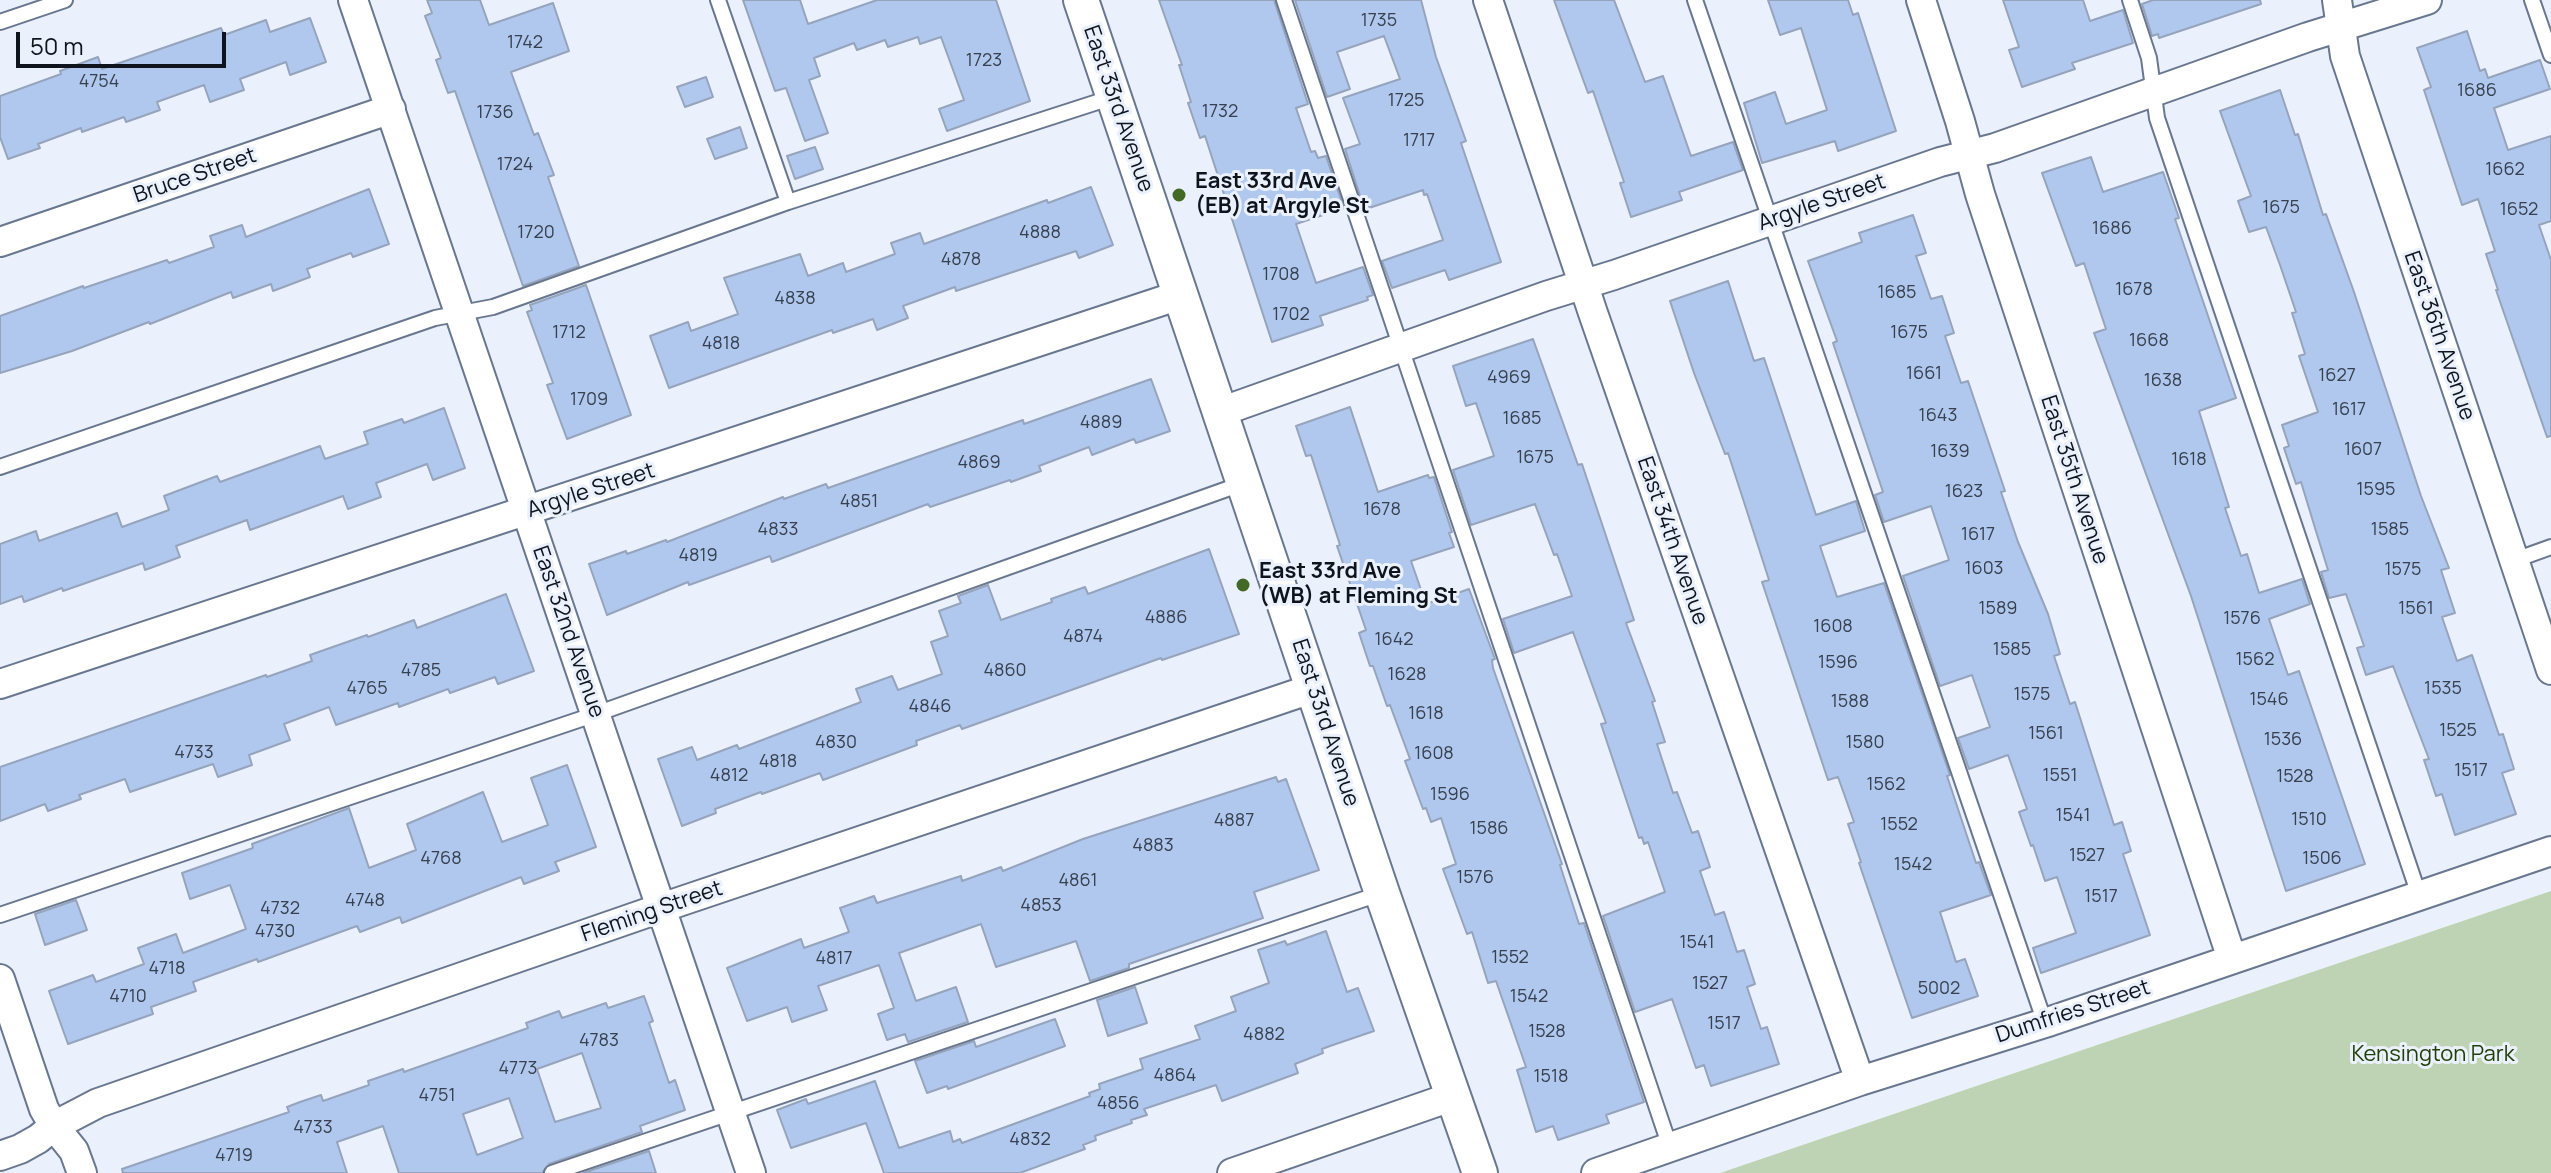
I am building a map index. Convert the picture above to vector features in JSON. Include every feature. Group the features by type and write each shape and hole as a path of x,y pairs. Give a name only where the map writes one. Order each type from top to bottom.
{"street":[{"name":"East 32nd Avenue","path":"353,0 751,1173"},
{"name":"East 33rd Avenue","path":"1081,0 1382,893 1480,1173"},
{"name":"East 34th Avenue","path":"1488,0 1583,284 1860,1081"},
{"name":"East 35th Avenue","path":"1921,0 1980,194 2232,959"},
{"name":"Argyle Street","path":"1220,412 1940,162 2154,93 2339,14 2427,0"},
{"name":"East 36th Avenue","path":"2339,14 2345,56 2551,670"},
{"name":"Bruce Street","path":"0,242 391,109"},
{"name":"Argyle Street","path":"0,684 1180,295"},
{"name":"Fleming Street","path":"0,1156 38,1139 54,1126 98,1103 661,908 1314,688"},
{"name":"Dumfries Street","path":"1596,1173 1860,1081 2045,1023 2551,851"},
{"path":"0,979 44,1109 74,1151 82,1173"},
{"path":"1232,1173 1454,1096"}],"lane":[{"path":"0,22 65,0"},
{"path":"718,0 788,202"},
{"path":"1284,0 1670,1147"},
{"path":"1695,0 2045,1023"},
{"path":"2130,0 2149,58 2157,118 2419,895"},
{"path":"2532,0 2551,55"},
{"path":"0,467 435,318 493,307 788,202 1114,97"},
{"path":"0,915 596,714 1244,483"},
{"path":"2515,560 2551,547"},
{"path":"552,1173 1382,893"}],"green space":[{"name":"Kensington Park","path":"2551,891 2551,1173 1720,1173"}],"building":[{"path":"427,0 480,0 489,25 553,3 569,51 511,72 534,135 538,133 554,175 548,177 579,266 523,286 455,91 448,93 436,60 441,58 425,16 432,13"},
{"path":"743,0 800,0 808,24 877,0 996,0 1030,101 947,131 939,109 964,100 941,37 920,44 918,37 888,47 885,40 857,50 854,43 814,58 820,76 809,80 828,133 805,141 786,88 775,91"},
{"path":"1159,0 1274,0 1308,104 1296,108 1311,152 1315,151 1318,158 1326,156 1344,208 1296,224 1316,283 1363,267 1373,295 1367,297 1368,300 1320,316 1323,325 1272,342 1205,136 1200,138 1188,103 1191,102 1179,65 1182,65"},
{"path":"1295,0 1421,0 1436,57 1466,141 1461,143 1501,262 1449,280 1445,270 1392,288 1382,261 1443,240 1423,190 1369,208 1366,201 1362,202 1345,149 1360,144 1343,98 1400,79 1384,36 1337,52 1350,89 1327,97"},
{"path":"1554,0 1614,0 1645,82 1663,76 1691,156 1733,142 1743,170 1679,192 1682,200 1631,217 1620,183 1624,182 1593,91 1588,93"},
{"path":"1768,0 1848,0 1853,15 1858,13 1896,131 1838,151 1835,141 1762,163 1744,103 1775,92 1786,124 1827,110 1801,28 1780,35"},
{"path":"2003,0 2083,0 2090,21 2123,10 2133,43 2072,63 2075,69 2022,87 2009,50 2019,47"},
{"path":"2153,0 2260,0 2261,4 2159,38 2158,34 2152,36 2142,4"},
{"path":"310,18 326,62 290,75 286,62 240,79 244,90 210,102 204,85 157,102 160,110 126,122 124,117 82,132 81,128 8,159 0,137 0,96 98,57 102,69 221,28 224,35 266,20 270,32"},
{"path":"2467,31 2480,71 2485,69 2488,78 2540,60 2550,89 2494,108 2508,150 2551,136 2551,221 2539,225 2551,260 2551,436 2547,437 2496,290 2486,254 2495,251 2478,199 2462,205 2424,90 2431,87 2417,48"},
{"path":"706,77 713,97 685,107 677,87"},
{"path":"2280,90 2295,135 2298,134 2323,215 2326,214 2354,292 2421,496 2449,568 2441,570 2455,613 2442,617 2457,661 2472,655 2514,769 2502,773 2516,814 2455,835 2442,794 2436,796 2424,760 2429,759 2393,666 2366,675 2357,648 2364,646 2346,594 2329,598 2321,572 2328,570 2301,482 2296,484 2284,448 2289,446 2282,425 2318,412 2299,356 2305,354 2292,313 2296,312 2266,227 2249,232 2238,201 2251,196 2220,111"},
{"path":"740,127 747,148 715,159 707,139"},
{"path":"815,147 823,169 795,179 787,156"},
{"path":"2091,157 2103,192 2163,172 2179,218 2175,219 2236,398 2199,411 2241,556 2247,554 2259,593 2302,579 2310,604 2269,619 2288,675 2299,671 2365,864 2286,891 2191,596 2094,333 2106,329 2084,263 2076,266 2042,173"},
{"path":"1091,187 1113,245 1079,258 1076,251 956,291 955,287 903,306 908,318 877,330 873,319 833,333 832,330 669,388 650,336 688,322 691,331 738,314 724,278 800,254 808,276 843,263 846,272 895,254 891,243 920,233 924,244"},
{"path":"369,189 389,244 353,257 351,253 307,269 310,277 273,291 271,284 233,298 231,292 150,324 0,373 0,316 83,286 167,260 169,263 214,247 210,236 242,225 246,237"},
{"path":"1913,215 1926,253 1916,256 1931,299 1942,296 1954,333 1945,336 1961,383 1968,381 2005,491 2001,492 2018,542 2048,614 2060,654 2054,656 2070,704 2075,702 2114,825 2122,822 2131,851 2123,854 2150,935 2041,973 2033,948 2076,933 2057,877 2045,881 2031,846 2019,812 2027,809 2008,755 1969,769 1958,738 1990,727 1972,675 1940,686 1903,576 1949,560 1931,506 1884,522 1875,495 1883,492 1833,343 1837,341 1808,261 1862,242 1859,233"},
{"path":"1728,281 1754,361 1764,358 1816,515 1856,501 1865,531 1820,546 1837,597 1884,583 1950,775 1947,776 1976,863 1979,862 1991,895 1940,912 1956,962 1965,959 1978,996 1912,1018 1859,863 1848,824 1854,822 1838,777 1828,780 1762,582 1769,580 1728,453 1725,454 1694,373 1670,301"},
{"path":"586,285 631,415 567,439 547,385 553,383 527,312 532,310 530,305"},
{"path":"1533,339 1578,465 1582,464 1634,620 1626,623 1655,701 1652,702 1665,742 1657,744 1673,793 1677,792 1692,833 1698,831 1710,867 1700,871 1715,915 1724,912 1737,952 1744,950 1755,984 1747,987 1761,1029 1767,1027 1779,1064 1711,1086 1704,1065 1696,1068 1672,999 1635,1012 1603,916 1665,892 1648,842 1644,844 1642,837 1639,838 1601,724 1606,723 1573,632 1514,653 1503,619 1572,596 1557,554 1554,555 1535,504 1471,525 1453,470 1494,456 1476,403 1466,406 1453,366"},
{"path":"1151,379 1170,431 1136,443 1134,439 1092,455 1089,447 1039,466 1041,471 1011,482 930,507 928,504 772,562 770,556 689,585 688,582 607,615 589,564 626,551 627,554 667,542 783,497 826,484 828,488"},
{"path":"1350,407 1378,492 1428,475 1429,478 1434,477 1454,547 1411,561 1426,604 1469,589 1495,659 1492,660 1493,668 1562,864 1579,924 1584,923 1644,1102 1606,1115 1609,1123 1558,1140 1553,1126 1536,1132 1517,1070 1526,1067 1496,981 1488,983 1472,932 1467,934 1443,869 1456,864 1441,818 1431,822 1426,808 1423,809 1405,761 1410,759 1390,705 1387,706 1373,666 1370,666 1359,633 1366,630 1337,546 1340,545 1311,455 1306,456 1296,426"},
{"path":"444,408 465,468 433,480 427,464 376,483 381,497 348,509 343,496 250,530 247,520 176,546 180,557 145,570 143,563 63,591 62,588 24,602 22,596 0,604 0,544 36,531 39,541 117,513 122,527 169,510 164,496 217,476 220,482 320,446 325,459 368,444 364,432 402,419 404,423"},
{"path":"1209,549 1239,634 1161,658 962,729 960,725 916,741 917,745 823,780 820,773 761,792 715,809 716,813 682,826 658,759 692,747 697,760 737,745 739,749 861,702 856,689 892,676 898,690 942,674 931,642 948,636 939,611 961,603 958,596 988,585 1001,620 1085,587 1088,594"},
{"path":"506,594 534,671 498,684 495,677 450,693 448,689 336,725 329,707 284,724 290,740 249,755 252,765 218,777 213,764 130,792 125,779 79,795 81,799 48,811 45,804 0,821 0,767 312,661 310,655 367,635 414,620 417,628"},
{"path":"567,765 596,847 555,862 559,871 524,884 521,877 402,923 400,917 360,932 357,926 258,962 257,959 193,982 196,991 151,1007 153,1014 68,1044 49,991 93,975 96,982 144,964 138,948 176,934 183,953 246,929 230,885 190,899 182,873 253,848 252,844 349,808 369,868 416,850 407,824 483,792 502,842 548,825 531,778"},
{"path":"1276,777 1278,782 1286,779 1319,870 1254,892 1263,918 1129,964 1129,968 1090,981 1076,941 996,967 981,924 899,953 916,1001 956,987 968,1022 908,1042 905,1034 887,1040 878,1014 894,1008 879,965 818,986 827,1010 792,1022 787,1007 747,1021 727,968 801,939 804,948 849,932 840,908 874,896 877,903 961,876 962,881 1001,867 1003,871 1083,839"},
{"path":"76,900 87,930 45,945 35,914"},
{"path":"1326,931 1347,992 1358,988 1374,1031 1322,1049 1323,1053 1295,1064 1298,1073 1222,1101 1216,1085 1144,1109 1147,1115 1095,1136 1096,1140 1083,1145 1085,1149 1020,1173 884,1173 866,1123 791,1148 777,1110 806,1099 808,1104 875,1081 899,1148 950,1131 953,1142 960,1139 962,1143 1090,1096 1089,1093 1100,1089 1099,1084 1143,1069 1140,1059 1200,1039 1195,1026 1236,1011 1231,997 1269,983 1258,950 1285,941 1287,945"},
{"path":"1135,987 1147,1023 1108,1036 1097,1000"},
{"path":"644,996 653,1021 649,1023 669,1083 675,1080 685,1110 640,1126 642,1132 549,1164 542,1173 399,1173 383,1126 337,1142 347,1173 123,1173 122,1169 289,1112 287,1107 300,1102 321,1095 323,1101 369,1085 368,1081 403,1069 404,1072 528,1028 526,1023 559,1011 562,1018 606,1003 608,1008","holes":["582,1053 601,1108 555,1122 537,1069","509,1098 523,1138 477,1155 463,1114"]},
{"path":"1055,1019 1065,1046 948,1089 947,1086 927,1093 915,1061 974,1041 976,1047"},
{"path":"649,1151 656,1173 583,1173"}],"place":[{"name":"East 33rd Ave (EB) at Argyle St","path":"1179,195"},
{"name":"East 33rd Ave (WB) at Fleming St","path":"1243,585"}]}
